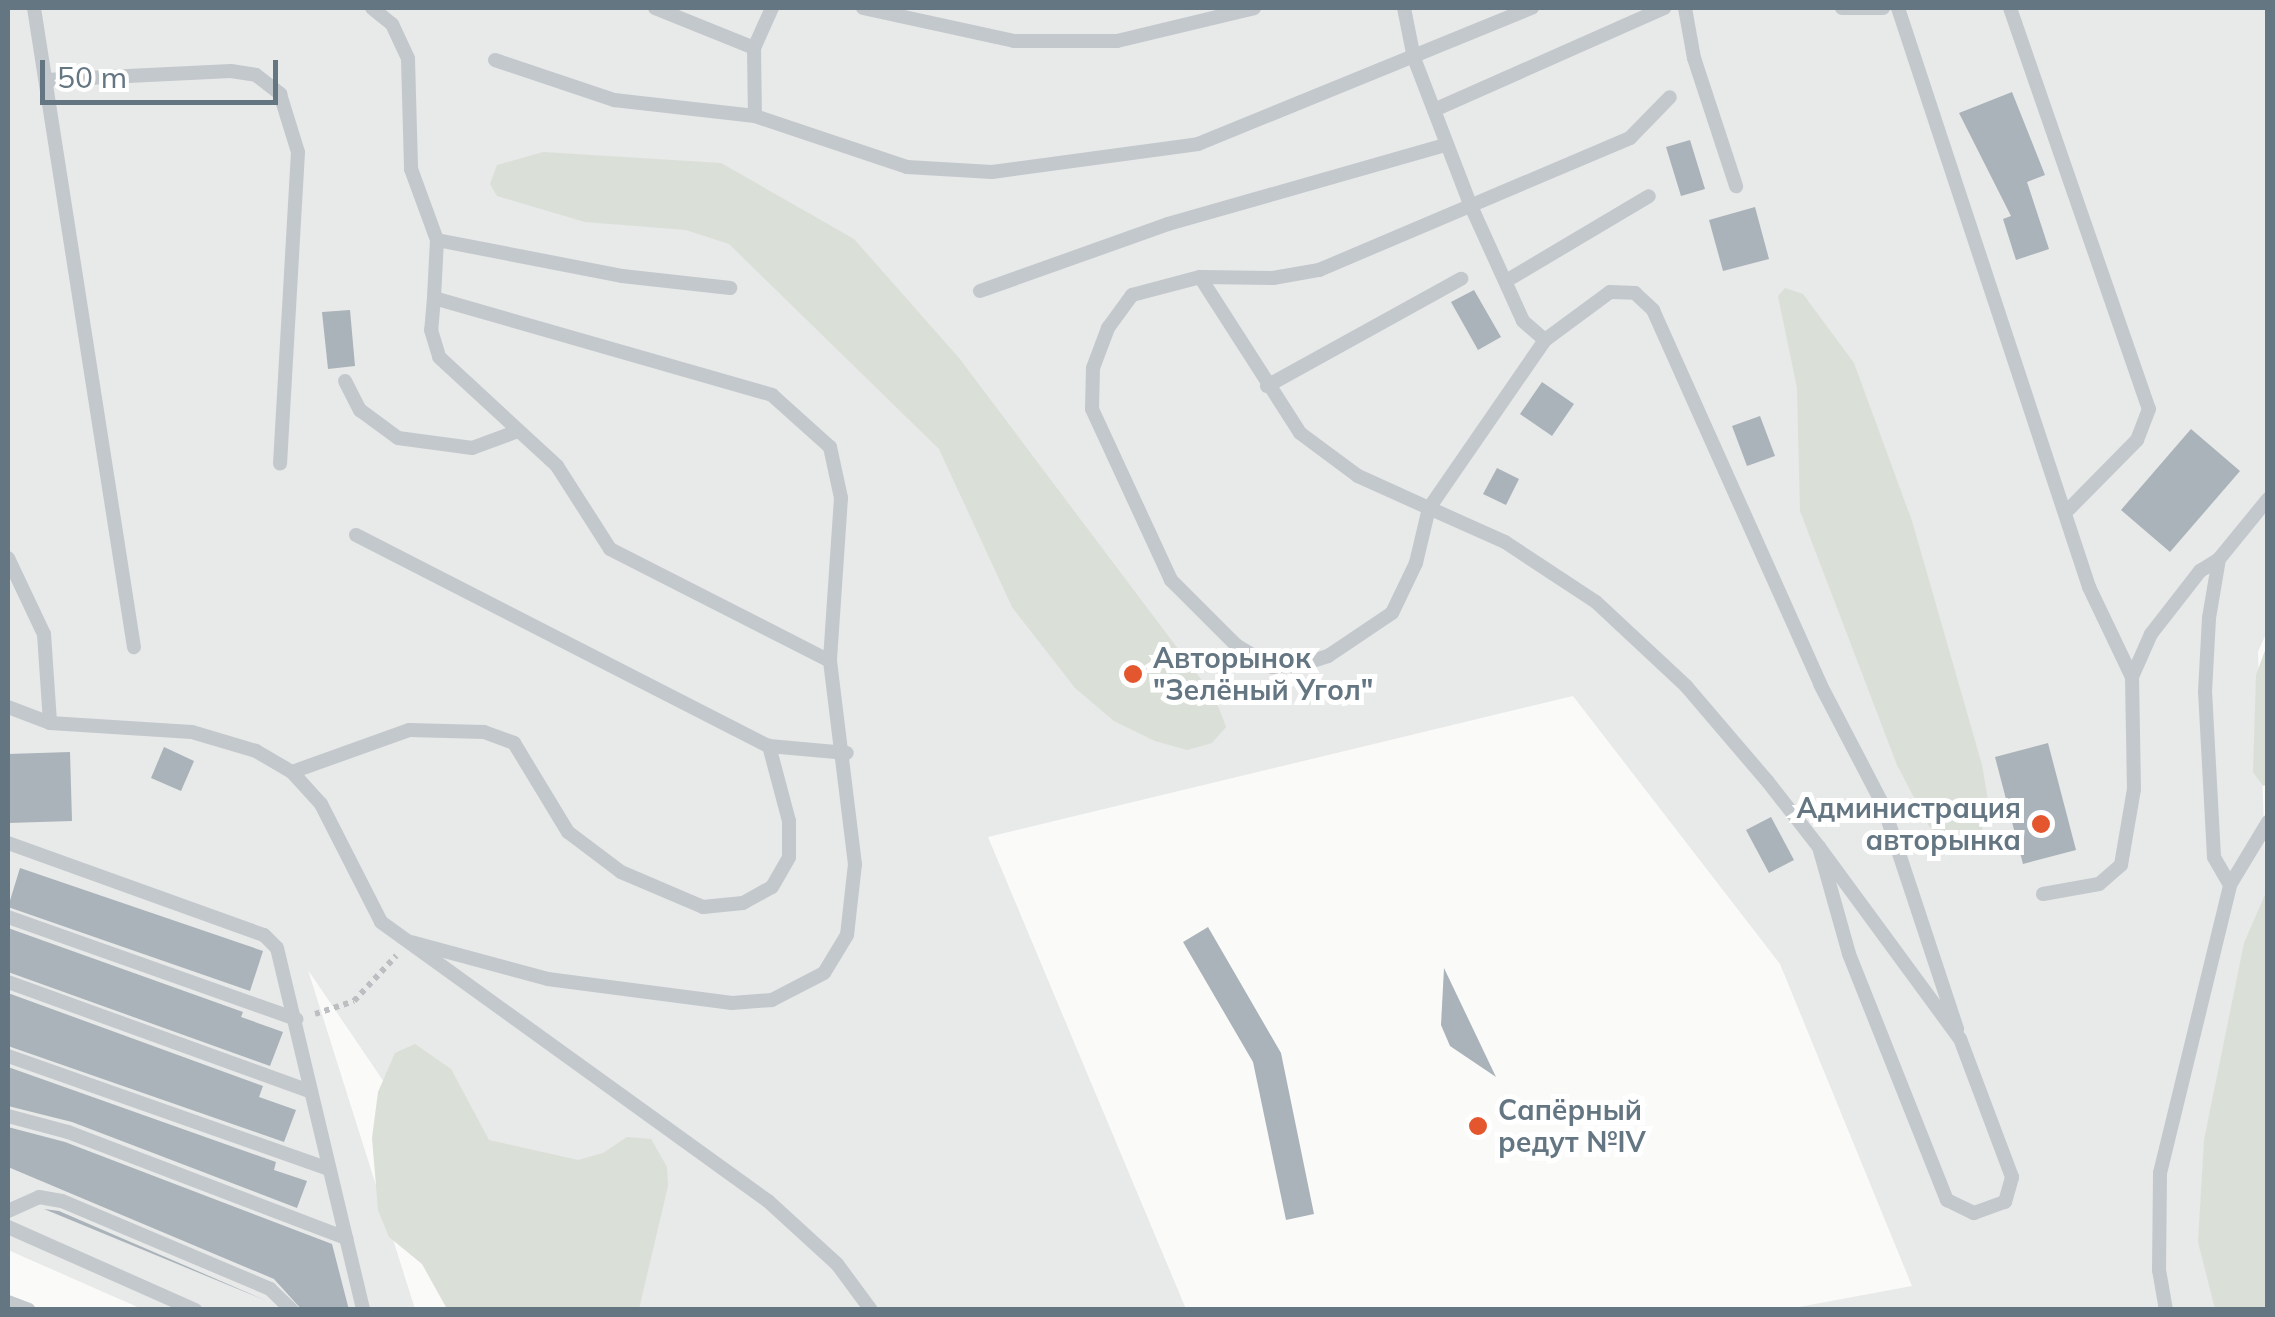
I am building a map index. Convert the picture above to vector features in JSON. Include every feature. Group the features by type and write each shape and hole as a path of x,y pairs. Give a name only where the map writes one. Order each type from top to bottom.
{"lane":[{"path":"34,8 134,646"},
{"path":"372,8 392,24 408,58 411,170 437,240 431,330 439,357 557,466 623,560 830,661"},
{"path":"655,8 754,48"},
{"path":"755,116 754,48 772,8"},
{"path":"863,8 1014,40 1117,40 1254,8"},
{"path":"1404,8 1414,58 1470,204 1523,321 1545,340"},
{"path":"495,60 614,100 755,116 907,167 992,172 1198,144 1532,8"},
{"path":"1434,110 1664,8"},
{"path":"1685,8 1694,58 1736,186"},
{"path":"1842,8 1882,8"},
{"path":"1898,8 2068,509 2090,588 2132,677 2134,789 2121,865 2099,884 2044,894"},
{"path":"2010,8 2149,409 2136,440 2068,509"},
{"path":"46,80 230,71 256,76 280,94 298,152 280,464"},
{"path":"1670,96 1630,138 1319,270 1273,278 1200,276 1132,294 1108,328 1093,368 1092,408 1171,580 1236,644 1272,667 1301,665 1328,656 1392,613 1416,563 1428,508 1545,340 1610,292 1636,294 1653,310 1820,684 1883,805 1960,1040 2012,1177 2005,1202 1974,1213 1947,1200 1849,954 1819,847"},
{"path":"980,291 1168,224 1446,144"},
{"path":"1506,281 1649,196"},
{"path":"437,240 622,276 730,288"},
{"path":"1200,276 1300,433 1358,476 1505,542 1596,602 1686,686 1819,847 1960,1040"},
{"path":"1267,386 1461,279"},
{"path":"411,942 478,964 646,997 732,1004 799,990 824,973 847,935 856,864 846,753 830,661 841,498 839,468 815,427 772,395 434,298"},
{"path":"345,380 360,410 398,438 472,448 518,431"},
{"path":"2132,677 2151,634 2200,570 2219,559 2268,499"},
{"path":"356,535 769,746 846,753"},
{"path":"8,558 44,634 50,723"},
{"path":"2219,559 2205,692 2214,857 2230,885"},
{"path":"8,707 50,723 192,732 256,751 292,772 322,804 367,903 381,922 768,1201 836,1264 871,1310"},
{"path":"292,772 409,730 484,732 514,743 568,832 621,872 703,908 743,903 772,887 789,857 789,821 769,746"},
{"path":"2166,1310 2159,1270 2160,1173 2230,885 2268,822"},
{"path":"8,842 264,935 277,948 363,1310"},
{"path":"8,917 296,1019"},
{"path":"8,982 310,1091"},
{"path":"8,1056 328,1169"},
{"path":"8,1116 68,1132 346,1238"},
{"path":"8,1211 39,1197 62,1201 270,1289 292,1310"},
{"path":"8,1227 194,1310"},
{"path":"8,1302 30,1310"}],"path":[{"path":"296,1019 354,1001 411,942"}],"shaded area":[{"name":"Авторынок \"Зелёный Угол\"","path":"8,8 2267,8 2268,629 2258,652 2268,945 2240,1309 1788,1309 1912,1286 1780,964 1573,696 988,837 1186,1309 538,1309 308,970 415,1309 142,1309 8,1250"},
{"path":"543,152 721,163 854,239 959,358 1215,698 1226,727 1212,743 1187,750 1155,741 1114,721 1075,688 1012,607 939,449 729,244 686,230 585,222 497,196 490,184 497,165"},
{"path":"1785,288 1803,294 1854,363 1912,521 1982,765 1988,800 1979,844 1944,843 1929,826 1897,765 1800,511 1797,388 1778,296"},
{"path":"2267,645 2268,784 2263,786 2253,772 2256,675"},
{"path":"2267,890 2267,1309 2215,1309 2198,1242 2204,1140 2244,943"},
{"path":"415,1044 451,1069 489,1140 578,1160 603,1153 627,1137 651,1139 667,1167 668,1186 639,1309 447,1309 422,1264 389,1237 378,1210 372,1138 378,1092 395,1053"}],"building":[{"path":"2012,92 2045,175 2027,182 2049,249 2016,260 2003,219 2011,216 1959,113"},
{"path":"1690,140 1705,189 1681,196 1666,147"},
{"path":"1755,207 1769,259 1723,271 1709,220"},
{"path":"1474,290 1501,337 1478,350 1451,302"},
{"path":"350,310 355,366 328,369 322,312"},
{"path":"1542,382 1574,404 1552,436 1520,414"},
{"path":"1760,416 1775,456 1747,466 1732,426"},
{"path":"2191,429 2240,471 2170,552 2121,510"},
{"path":"1497,468 1519,479 1506,505 1483,494"},
{"name":"Администрация авторынка","path":"2048,743 2076,850 2023,864 1995,757"},
{"path":"164,747 194,761 181,791 151,778"},
{"path":"70,752 72,821 8,823 8,754"},
{"path":"1771,817 1794,860 1769,873 1746,830"},
{"path":"20,868 263,951 250,991 8,907"},
{"path":"1208,927 1281,1053 1314,1214 1286,1220 1253,1062 1183,942"},
{"path":"8,928 243,1012 241,1017 283,1032 270,1066 8,972"},
{"path":"1444,968 1496,1077 1450,1046 1441,1025"},
{"path":"8,993 263,1086 259,1097 296,1110 284,1142 8,1046"},
{"path":"8,1067 276,1162 274,1170 307,1181 297,1208 72,1122 8,1106"},
{"path":"8,1127 65,1142 332,1244 349,1310 302,1310 274,1279 8,1167"},
{"path":"44,1209 59,1211 267,1301"}],"place":[{"name":"Авторынок \"Зелёный Угол\"","path":"1133,674"},
{"name":"Администрация авторынка","path":"2041,824"},
{"name":"Сапёрный редут №IV","path":"1478,1126"}]}
